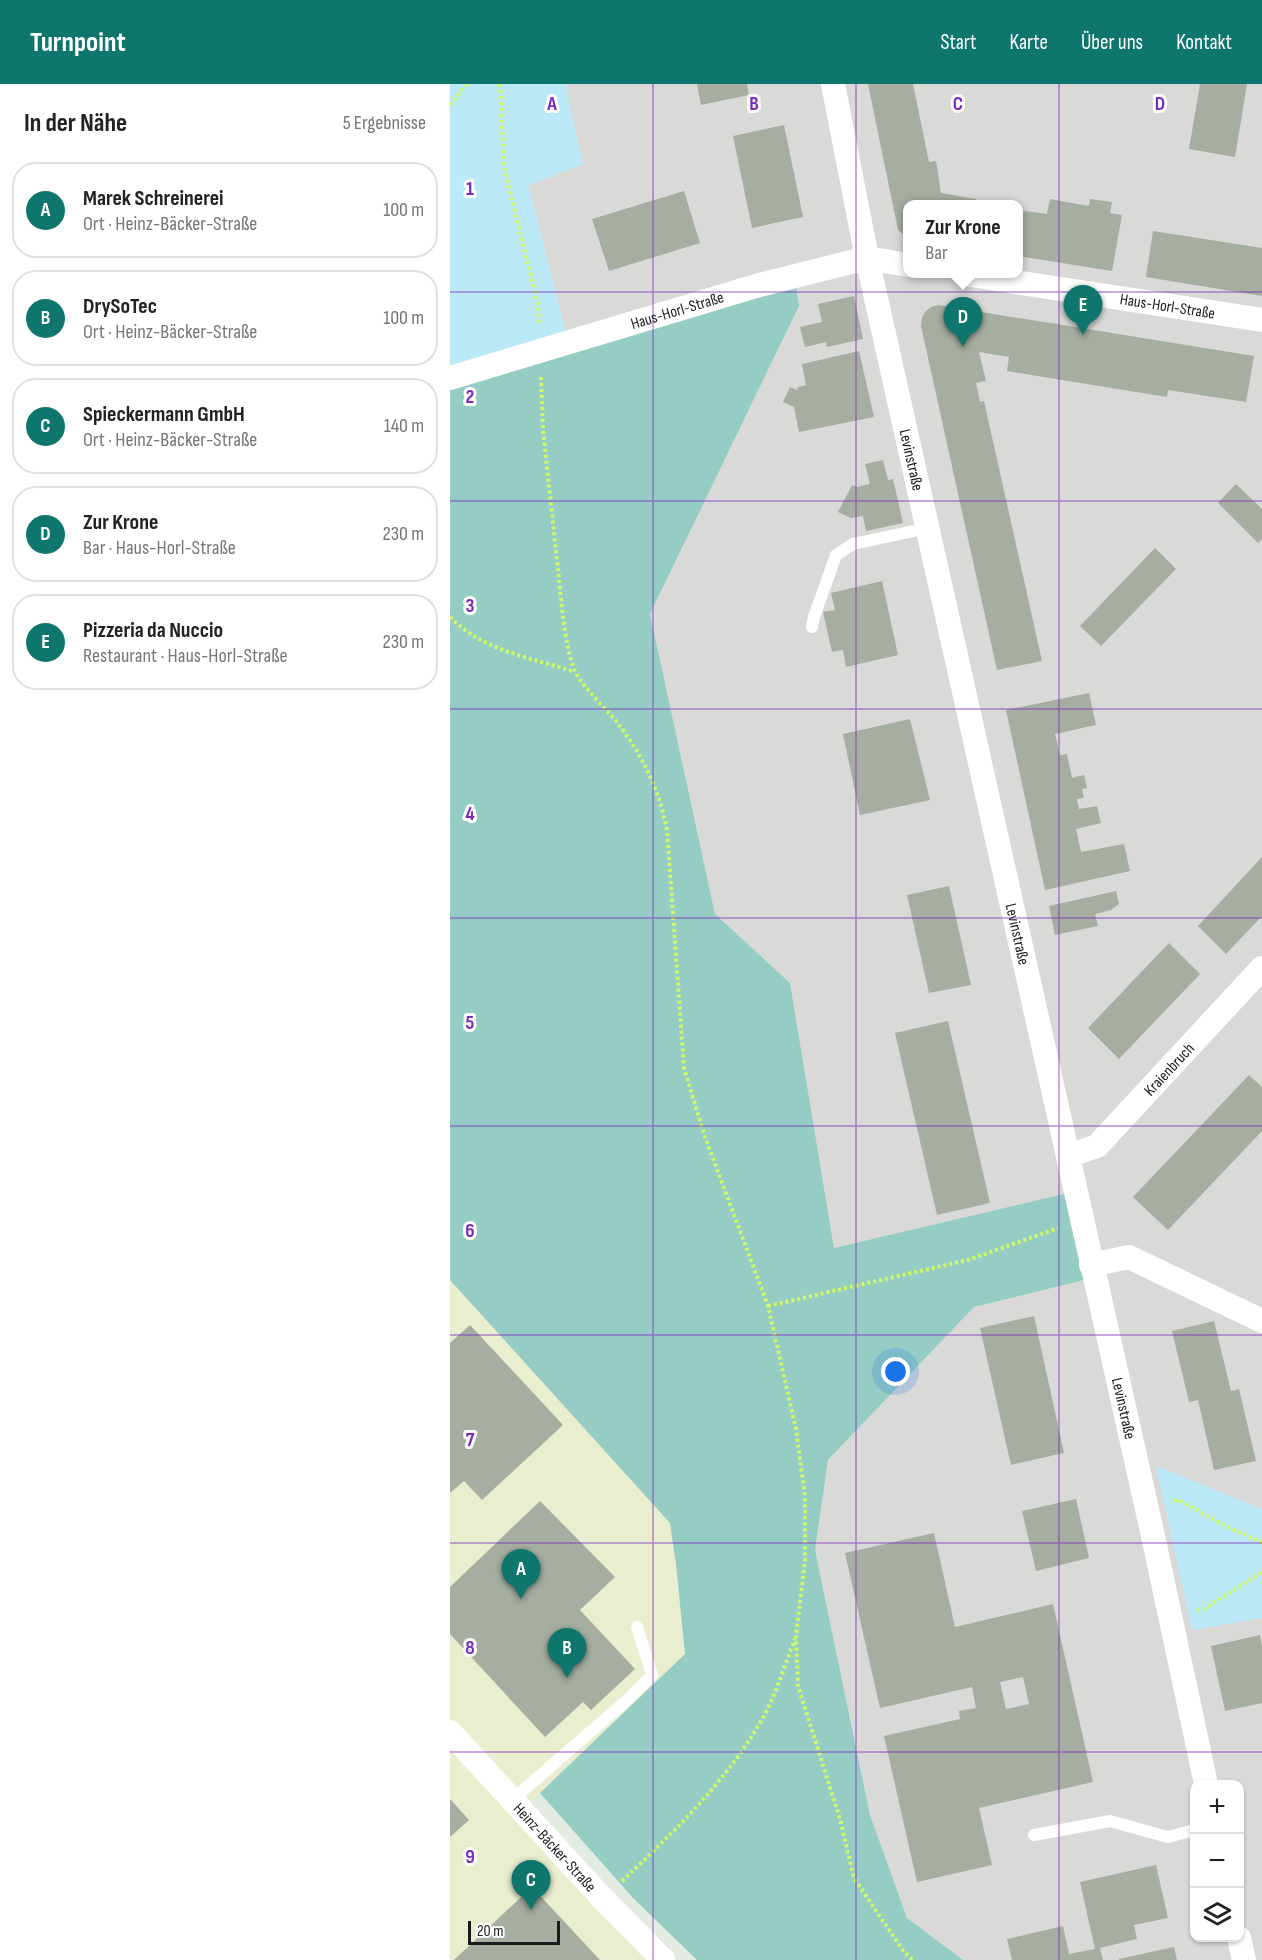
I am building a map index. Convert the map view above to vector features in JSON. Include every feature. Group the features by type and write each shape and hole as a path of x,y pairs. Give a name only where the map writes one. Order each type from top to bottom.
{"street":[{"name":"Levinstraße","path":"832,84 867,258 1147,1507 1205,1780"},
{"name":"Haus-Horl-Straße","path":"450,378 756,286 867,258 903,264"},
{"name":"Haus-Horl-Straße","path":"996,278 1262,320"},
{"name":"Kraienbruch","path":"1068,1156 1097,1146 1262,968"},
{"path":"1091,1265 1129,1257 1262,1321"},
{"name":"Heinz-Bäcker-Straße","path":"450,1732 603,1899 663,1960"},
{"path":"1240,1942 1244,1960"}],"lane":[{"path":"812,627 836,555 853,544 928,528"},
{"path":"512,1800 627,1700 652,1675 637,1627"},
{"path":"1034,1835 1110,1821 1168,1837 1190,1831"}],"path":[{"path":"450,105 467,84"},
{"path":"500,84 504,167 538,305 542,350 543,430 564,623 575,672 632,743 661,801 667,830 684,1068 705,1137 768,1306 796,1429 805,1496 805,1560 796,1635 798,1686 840,1819 854,1878 904,1952 913,1960"},
{"path":"450,617 464,631 485,644 575,672"},
{"path":"768,1306 968,1260 1045,1232 1082,1222"},
{"path":"1147,1507 1179,1500 1227,1527 1262,1542"},
{"path":"1170,1615 1204,1609 1262,1572"},
{"path":"603,1899 681,1825 736,1760 765,1714 796,1635"}],"shaded area":[{"path":"450,84 565,84 583,164 528,186 567,336 450,371"},
{"path":"565,84 830,84 864,256 567,336 528,186 582,164"},
{"path":"835,84 1262,84 1262,318 1023,275 1023,200 903,200 903,260 868,254"},
{"path":"871,261 903,272 903,278 972,278 1262,324 1262,1960 1246,1960 1242,1942 1244,1780 1206,1780"},
{"path":"866,262 1072,1192 834,1248 790,983 715,914 650,614 799,306 795,280"},
{"path":"795,280 799,306 650,614 715,914 790,983 834,1248 1072,1192 1092,1278 974,1307 828,1460 815,1550 870,1815 907,1918 963,1960 697,1960 633,1898 540,1793 685,1654 670,1523 450,1280 450,381"},
{"path":"1092,1278 1193,1780 1190,1780 1190,1942 1235,1942 1239,1960 963,1960 907,1918 870,1815 815,1550 828,1460 974,1307"},
{"path":"450,1280 670,1523 685,1654 527,1805 450,1722"},
{"path":"1156,1466 1262,1509 1262,1618 1192,1630"},
{"path":"450,1736 665,1960 450,1960"}],"building":[{"path":"697,84 747,84 749,95 701,105"},
{"path":"868,84 913,84 929,162 936,161 941,193 976,199 903,200 903,234 898,230"},
{"path":"1200,84 1247,84 1235,157 1189,149"},
{"path":"784,125 803,217 752,228 733,136"},
{"path":"684,191 700,243 609,271 592,219"},
{"path":"1050,199 1089,206 1090,199 1112,202 1110,213 1122,215 1112,271 1023,257 1023,211 1047,214"},
{"path":"1153,231 1262,248 1262,296 1146,277"},
{"path":"854,296 863,339 827,347 826,342 805,347 800,327 822,322 818,304"},
{"path":"938,305 1254,356 1246,402 1168,390 1167,397 1007,371 1009,357 979,352 986,381 976,383 980,402 984,401 1042,661 997,670 921,326 925,312"},
{"path":"859,351 874,417 799,432 794,407 783,402 790,387 797,390 798,387 806,385 802,364"},
{"path":"883,460 888,480 893,479 903,523 866,531 863,516 851,518 838,512 852,485 857,487 870,484 865,464"},
{"path":"1236,484 1262,509 1262,539 1258,543 1218,503"},
{"path":"1155,548 1176,569 1101,646 1080,626"},
{"path":"882,581 898,655 846,667 843,650 832,652 823,612 835,610 831,593"},
{"path":"1089,693 1096,725 1055,734 1060,755 1067,754 1072,778 1084,775 1087,788 1082,789 1084,798 1077,799 1079,809 1097,806 1101,823 1076,829 1081,852 1124,844 1130,871 1045,890 1006,710"},
{"path":"910,719 930,800 860,815 843,734"},
{"path":"1262,857 1262,916 1226,954 1198,926"},
{"path":"949,886 971,985 929,993 907,895"},
{"path":"1116,891 1119,904 1111,910 1095,914 1098,926 1055,935 1049,906"},
{"path":"1169,943 1200,974 1119,1059 1088,1028"},
{"path":"948,1021 990,1203 937,1215 895,1033"},
{"path":"1249,1075 1262,1087 1262,1131 1168,1230 1133,1197"},
{"path":"1034,1316 1064,1453 1011,1465 980,1328"},
{"path":"1214,1321 1231,1391 1239,1389 1256,1461 1214,1470 1198,1400 1189,1402 1172,1331"},
{"path":"470,1325 563,1425 482,1500 464,1481 450,1493 450,1343"},
{"path":"1076,1499 1089,1558 1036,1571 1022,1511"},
{"path":"540,1501 615,1577 580,1610 635,1669 591,1710 583,1702 545,1737 450,1634 450,1587"},
{"path":"934,1533 955,1627 1053,1604 1093,1782 979,1808 992,1865 917,1882 884,1736 960,1719 959,1711 976,1708 972,1687 880,1708 845,1553","holes":["1023,1677 1029,1704 1006,1709 1000,1682"]},
{"path":"1260,1635 1262,1703 1225,1711 1211,1646"},
{"path":"450,1799 469,1820 450,1837"},
{"path":"1156,1865 1168,1918 1134,1925 1137,1939 1100,1948 1103,1960 1012,1960 1007,1939 1063,1926 1069,1954 1095,1949 1080,1882"},
{"path":"532,1887 600,1960 454,1960"},
{"path":"1174,1947 1177,1960 1119,1960 1119,1959"}],"place":[{"name":"Pizzeria da Nuccio","path":"1083,335"},
{"name":"Zur Krone","path":"963,347"},
{"name":"Marek Schreinerei","path":"521,1599"},
{"name":"DrySoTec","path":"567,1678"},
{"name":"Spieckermann GmbH","path":"531,1910"}]}
